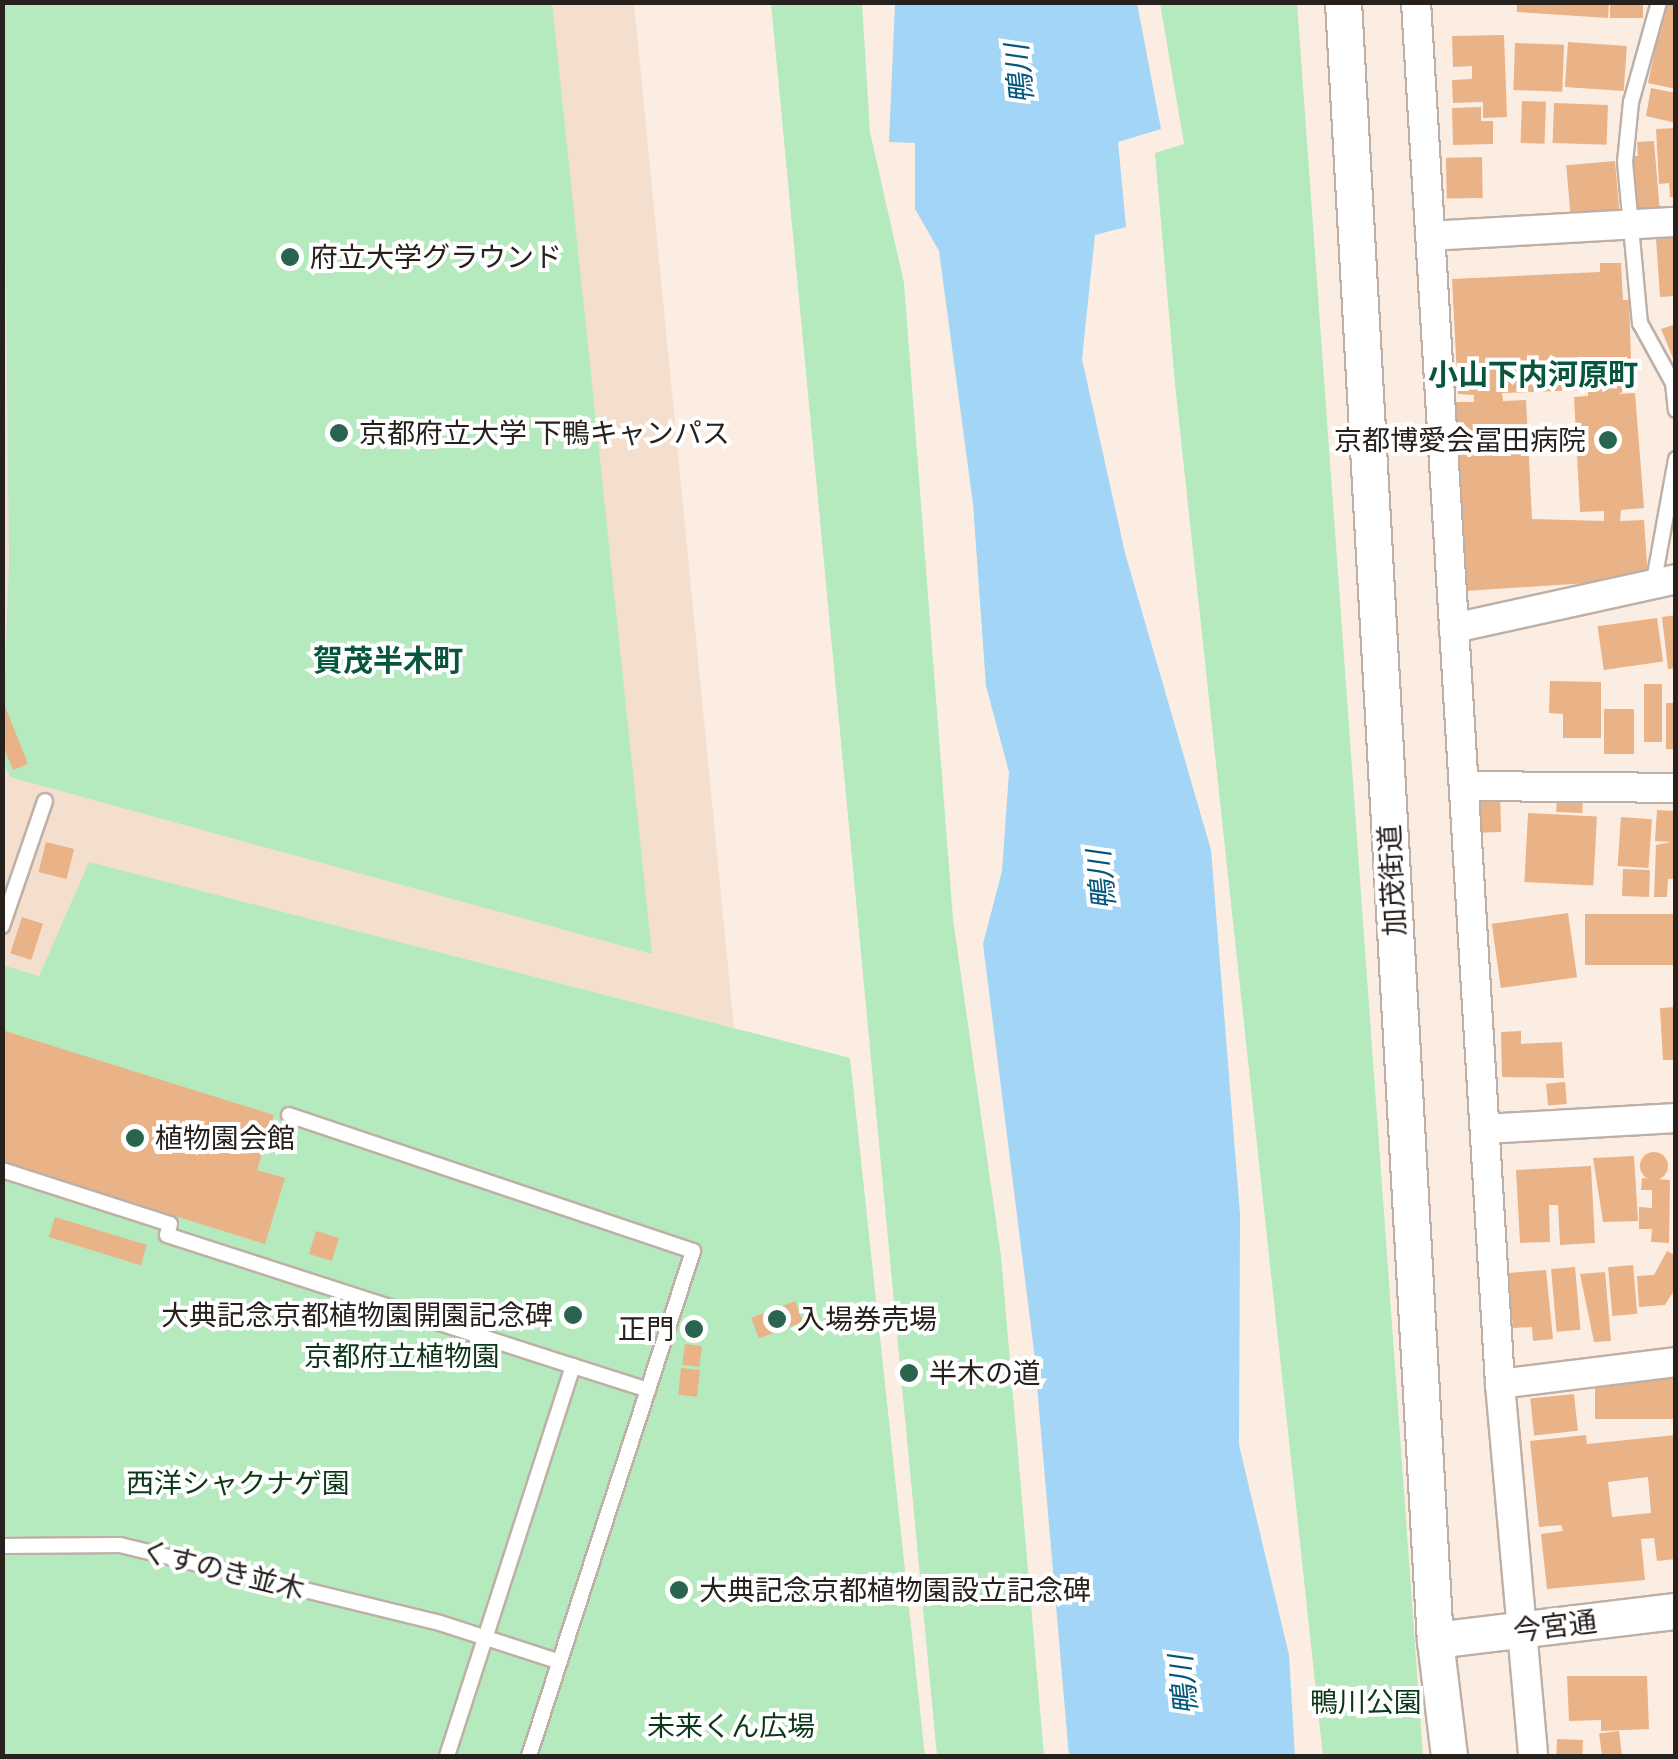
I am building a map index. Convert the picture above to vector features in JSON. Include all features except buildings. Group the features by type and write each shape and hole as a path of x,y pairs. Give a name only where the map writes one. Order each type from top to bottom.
{"street":[{"name":"加茂街道","path":"1343,2 1435,1640 1449,1756"},
{"path":"1416,2 1500,1384 1518,1630 1534,1756"},
{"path":"1430,236 1676,222"},
{"path":"1454,628 1664,582"},
{"path":"1464,786 1676,788"},
{"path":"1484,1129 1676,1118"},
{"path":"1500,1384 1676,1362"},
{"name":"今宮通","path":"1435,1640 1676,1611"}],"lane":[{"path":"1658,2 1631,102 1628,224 1640,323 1674,383 1676,410"},
{"path":"1664,582 1676,459"},
{"path":"2,926 45,801"},
{"path":"288,1115 693,1251 529,1756"},
{"path":"2,1170 170,1224 167,1235 648,1390"},
{"path":"447,1756 573,1366"},
{"name":"くすのき並木","path":"2,1546 120,1545 440,1623 560,1662"}],"shaded area":[{"name":"府立大学グラウンド","path":"2,3 634,3 734,1028 90,863 39,976 3,965"}],"green space":[{"name":"府立大学グラウンド","path":"3,3 552,3 652,954 10,777 2,758 9,562"},
{"path":"771,3 862,3 870,132 904,283 953,919 1001,1256 1044,1756 937,1756"},
{"name":"鴨川公園","path":"1160,3 1297,3 1423,1756 1323,1756 1175,384 1155,153 1184,144"},
{"name":"京都府立植物園","path":"89,862 850,1058 925,1756 3,1756 3,965 39,976"}],"water":[{"name":"鴨川","path":"895,3 1137,3 1161,129 1118,142 1126,227 1095,235 1082,359 1125,553 1211,850 1240,1214 1239,1445 1289,1655 1295,1756 1069,1756 1034,1351 983,944 1002,871 1009,772 986,686 973,504 939,251 915,209 915,143 889,142"}],"place":[{"name":"府立大学グラウンド","path":"290,257"},
{"name":"京都府立大学 下鴨キャンパス","path":"339,433"},
{"name":"京都博愛会冨田病院","path":"1608,440"},
{"name":"植物園会館","path":"135,1138"},
{"name":"大典記念京都植物園開園記念碑","path":"573,1315"},
{"name":"入場券売場","path":"777,1319"},
{"name":"正門","path":"694,1329"},
{"name":"半木の道","path":"909,1373"},
{"name":"大典記念京都植物園設立記念碑","path":"679,1590"}],"district":[{"name":"小山下内河原町","path":"1533,374"},
{"name":"賀茂半木町","path":"388,660"}],"park label":[{"name":"西洋シャクナゲ園","path":"238,1483"},
{"name":"未来くん広場","path":"731,1726"}]}
